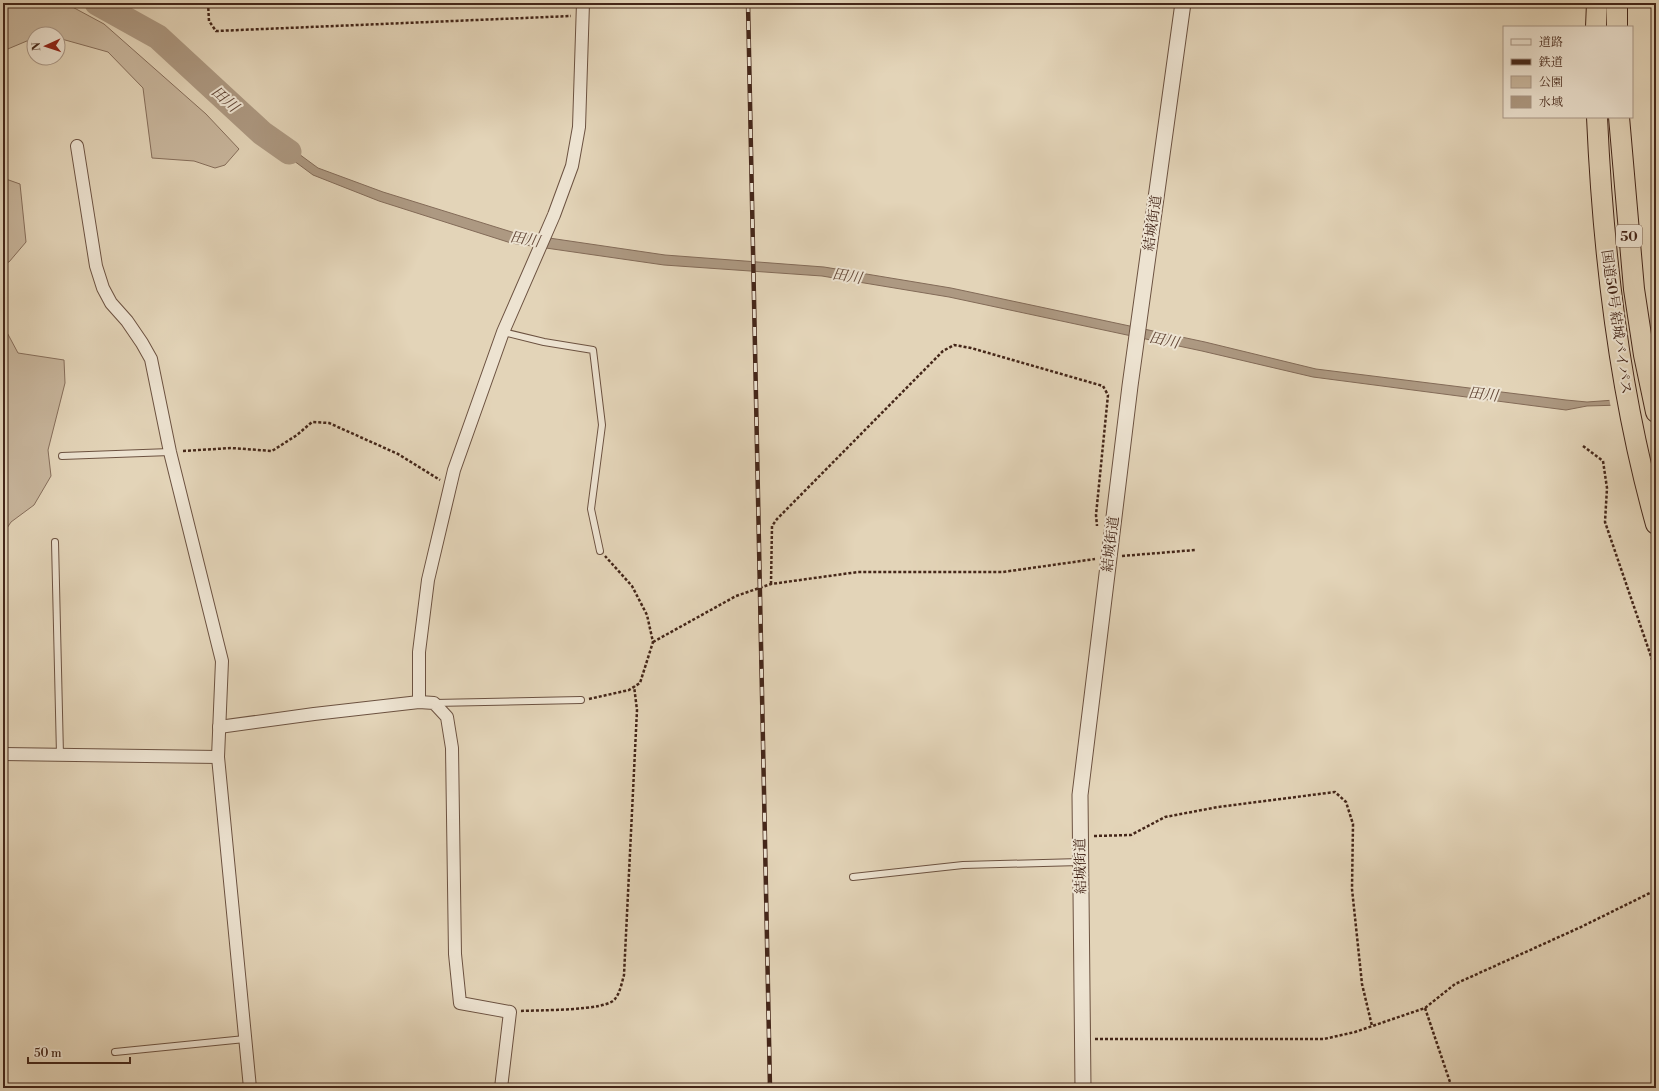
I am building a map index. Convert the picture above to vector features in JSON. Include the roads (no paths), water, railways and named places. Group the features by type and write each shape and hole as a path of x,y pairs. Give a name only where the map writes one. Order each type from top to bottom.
{"highway":[{"path":"1596,3 1596,26"},
{"path":"1617,3 1617,26"},
{"name":"国道50号 結城バイパス","path":"1597,118 1606,247 1619,352 1638,448 1656,524"},
{"name":"国道50号 結城バイパス","path":"1619,118 1634,289 1644,354 1656,412"}],"street":[{"name":"結城街道","path":"1083,1088 1080,795 1106,558 1183,3"},
{"path":"419,702 419,652 428,580 454,470 503,332 554,215 572,166 579,127 583,9"},
{"path":"77,146 96,266 103,288 111,303 127,321 151,359 170,452 222,661 218,757 250,1088"},
{"path":"219,727 419,702 434,703 447,717 452,748 455,954 460,1003 510,1012 501,1088"},
{"path":"3,754 218,757"}],"lane":[{"path":"503,332 544,342 593,350 602,425 591,509 600,551"},
{"path":"62,456 170,452"},
{"path":"55,542 60,755"},
{"path":"434,703 581,700"},
{"path":"853,877 963,864 1080,862"},
{"path":"115,1052 245,1039"}],"water":[{"path":"265,129 318,168 383,192 515,233 665,255 824,267 951,288 1205,342 1316,369 1587,402 1656,397 1656,404 1587,406 1566,410 1313,377 1202,351 949,297 822,276 664,265 511,243 379,201 313,175 259,135"}],"waterway":[{"name":"田川","path":"97,3 158,37 262,133 289,152"}],"railway":[{"path":"748,3 770,1088"}]}
